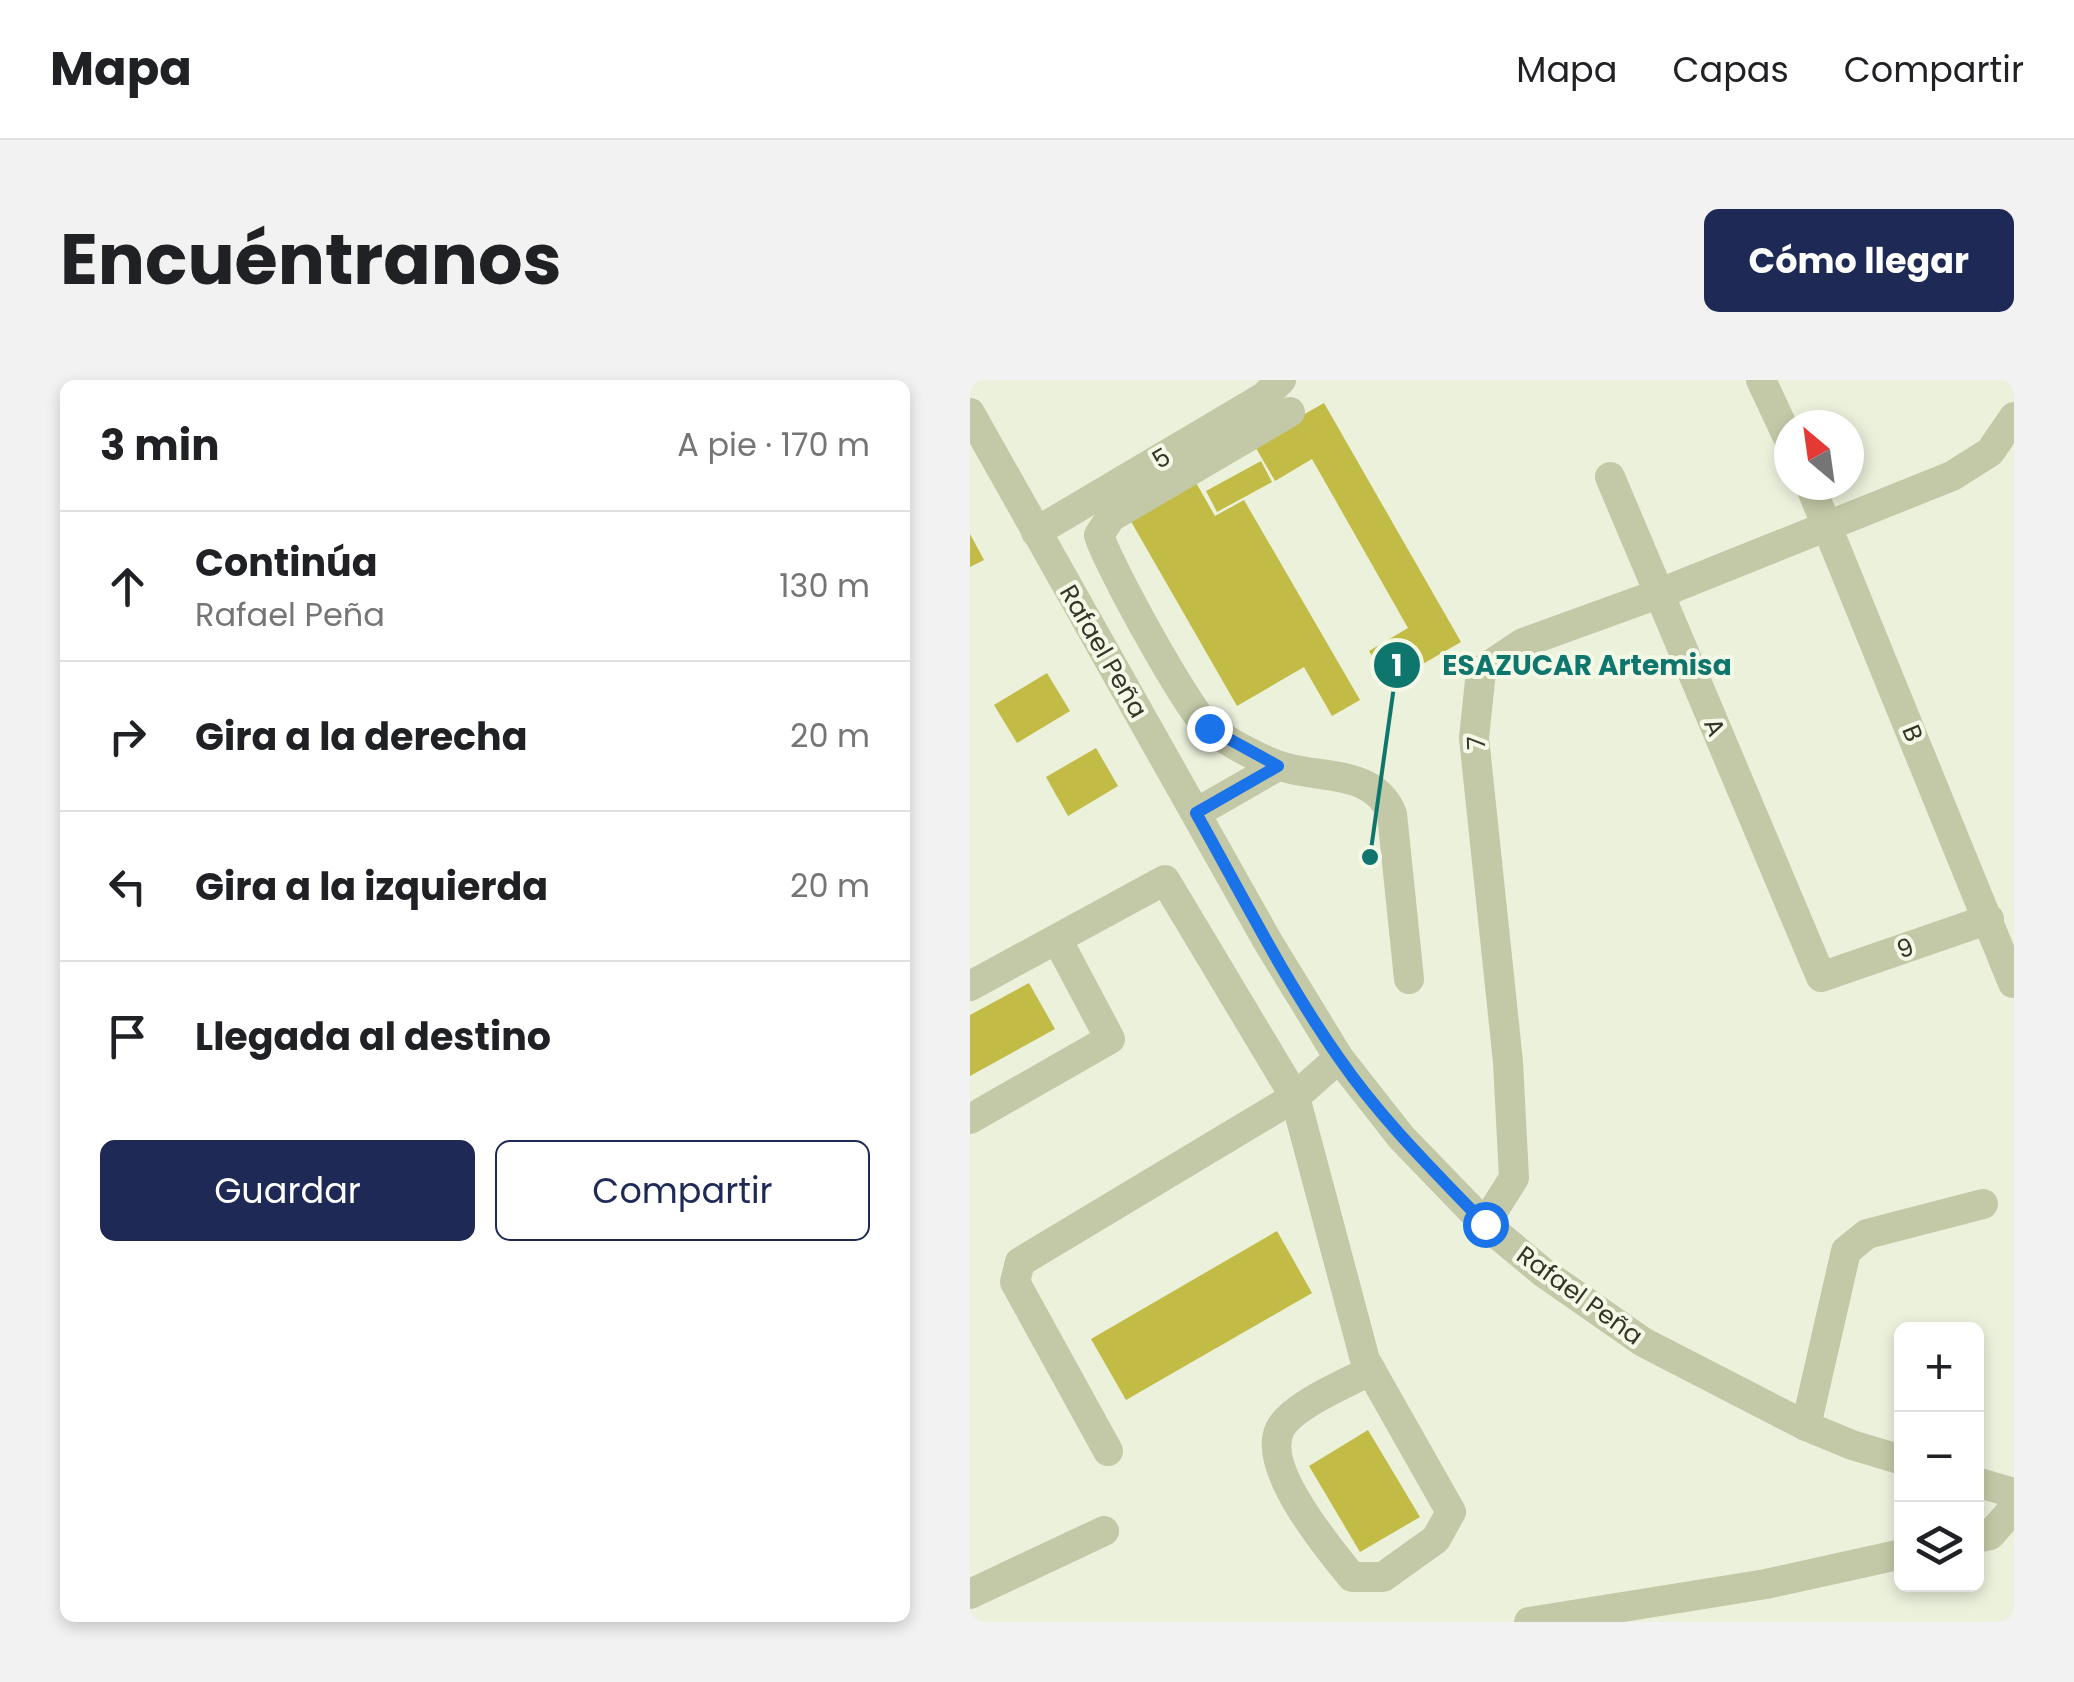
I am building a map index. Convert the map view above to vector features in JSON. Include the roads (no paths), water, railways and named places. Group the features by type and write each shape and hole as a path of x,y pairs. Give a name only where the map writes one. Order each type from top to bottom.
{"street":[{"name":"5","path":"1036,532 1264,397 1281,380"},
{"path":"1761,380 1775,410"},
{"path":"1290,412 1112,517 1099,535 1197,716 1209,728 1278,766 1358,781 1387,802 1392,814 1409,979"},
{"name":"Rafael Peña","path":"970,413 1268,942 1339,1058 1401,1137 1485,1224 1544,1273 1642,1342 1806,1426 1894,1458"},
{"name":"7","path":"1485,1224 1514,1178 1508,1062 1474,738 1481,670 1523,644 1952,476 1990,452 2014,417"},
{"name":"A","path":"1610,477 1821,977"},
{"name":"B","path":"1817,500 2013,983"},
{"path":"1196,813 1278,766"},
{"path":"970,986 1165,880 1295,1097 1366,1360 1451,1512 1436,1539 1383,1577 1352,1577 1318,1536 1277,1461 1279,1429 1298,1410 1371,1370"},
{"name":"9","path":"1821,977 1989,919"},
{"path":"970,1120 1110,1039 1057,939"},
{"path":"1108,1452 1015,1282 1020,1262 1295,1097 1339,1058"},
{"path":"1806,1426 1846,1251 1867,1234 1983,1204"},
{"path":"1984,1484 2014,1493"},
{"path":"1984,1536 1990,1535 2014,1508"},
{"path":"970,1594 1104,1530"},
{"path":"1528,1622 1766,1584 1894,1556"}],"place":[{"name":"ESAZUCAR Artemisa","path":"1370,857"}]}
